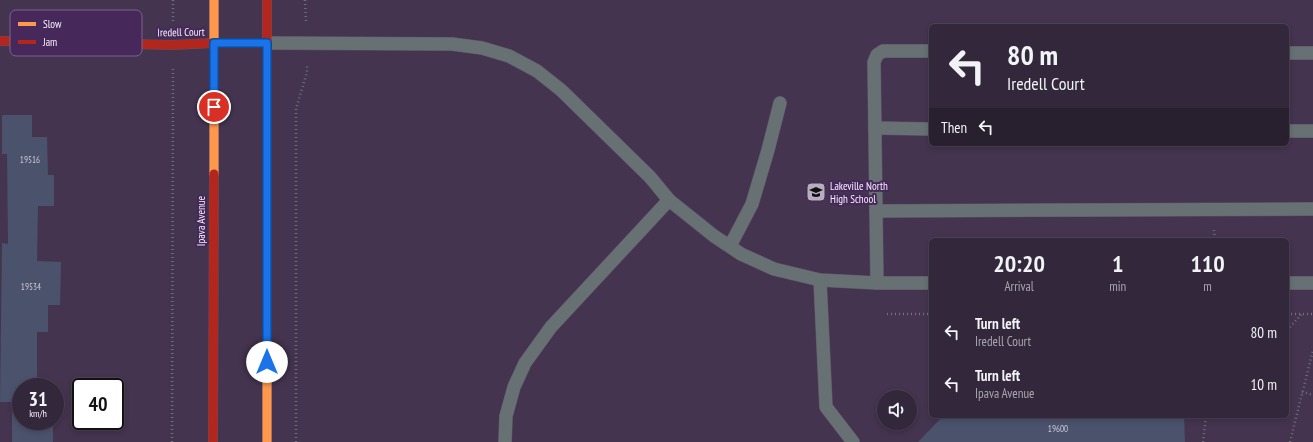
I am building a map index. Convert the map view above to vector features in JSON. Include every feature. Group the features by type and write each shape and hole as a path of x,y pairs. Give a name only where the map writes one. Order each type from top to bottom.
{"street":[{"name":"Ipava Avenue","path":"213,442 214,0"},
{"path":"267,0 267,442"},
{"name":"Iredell Court","path":"0,41 10,41"},
{"name":"Iredell Court","path":"142,44 267,43"}],"lane":[{"path":"267,43 452,44 482,48 509,56 537,71 560,90 650,177 670,200 714,236 741,254 774,269 820,280 877,283 929,283"},
{"path":"877,283 874,62 877,55 883,51 929,52"},
{"path":"1289,53 1313,53"},
{"path":"730,246 752,204 780,103"},
{"path":"875,128 929,129"},
{"path":"1289,131 1313,131"},
{"path":"505,442 506,416 514,387 533,352 551,327 670,200"},
{"path":"876,212 1313,209"},
{"path":"820,280 826,407 853,442"},
{"path":"1289,283 1313,283"}],"path":[{"path":"172,442 173,0"},
{"path":"296,442 296,109 307,72 305,0"},
{"path":"887,314 929,314"},
{"path":"1289,314 1313,314"},
{"path":"1289,328 1302,314"},
{"path":"1290,442 1313,350"},
{"path":"1302,392 1313,395"},
{"path":"1203,442 1206,418"}],"building":[{"path":"2,115 32,115 32,137 47,137 48,175 54,175 54,206 38,206 37,261 61,262 60,305 48,305 48,332 37,332 37,378 12,378 12,402 0,402 2,243 8,244 7,154 2,154"},
{"path":"941,418 1184,418 1185,442 918,442"},
{"path":"12,430 53,430 53,442 12,442"}],"traffic: slow":[{"path":"214,0 214,174"},
{"path":"267,174 267,442"}],"traffic: jam":[{"path":"267,0 267,174"},
{"path":"0,41 10,41"},
{"path":"142,44 267,43"},
{"path":"213,442 214,174"}],"place":[{"name":"Lakeville North High School","path":"816,192"}],"route":[{"path":"214,107 214,43 267,43 267,362"}]}
